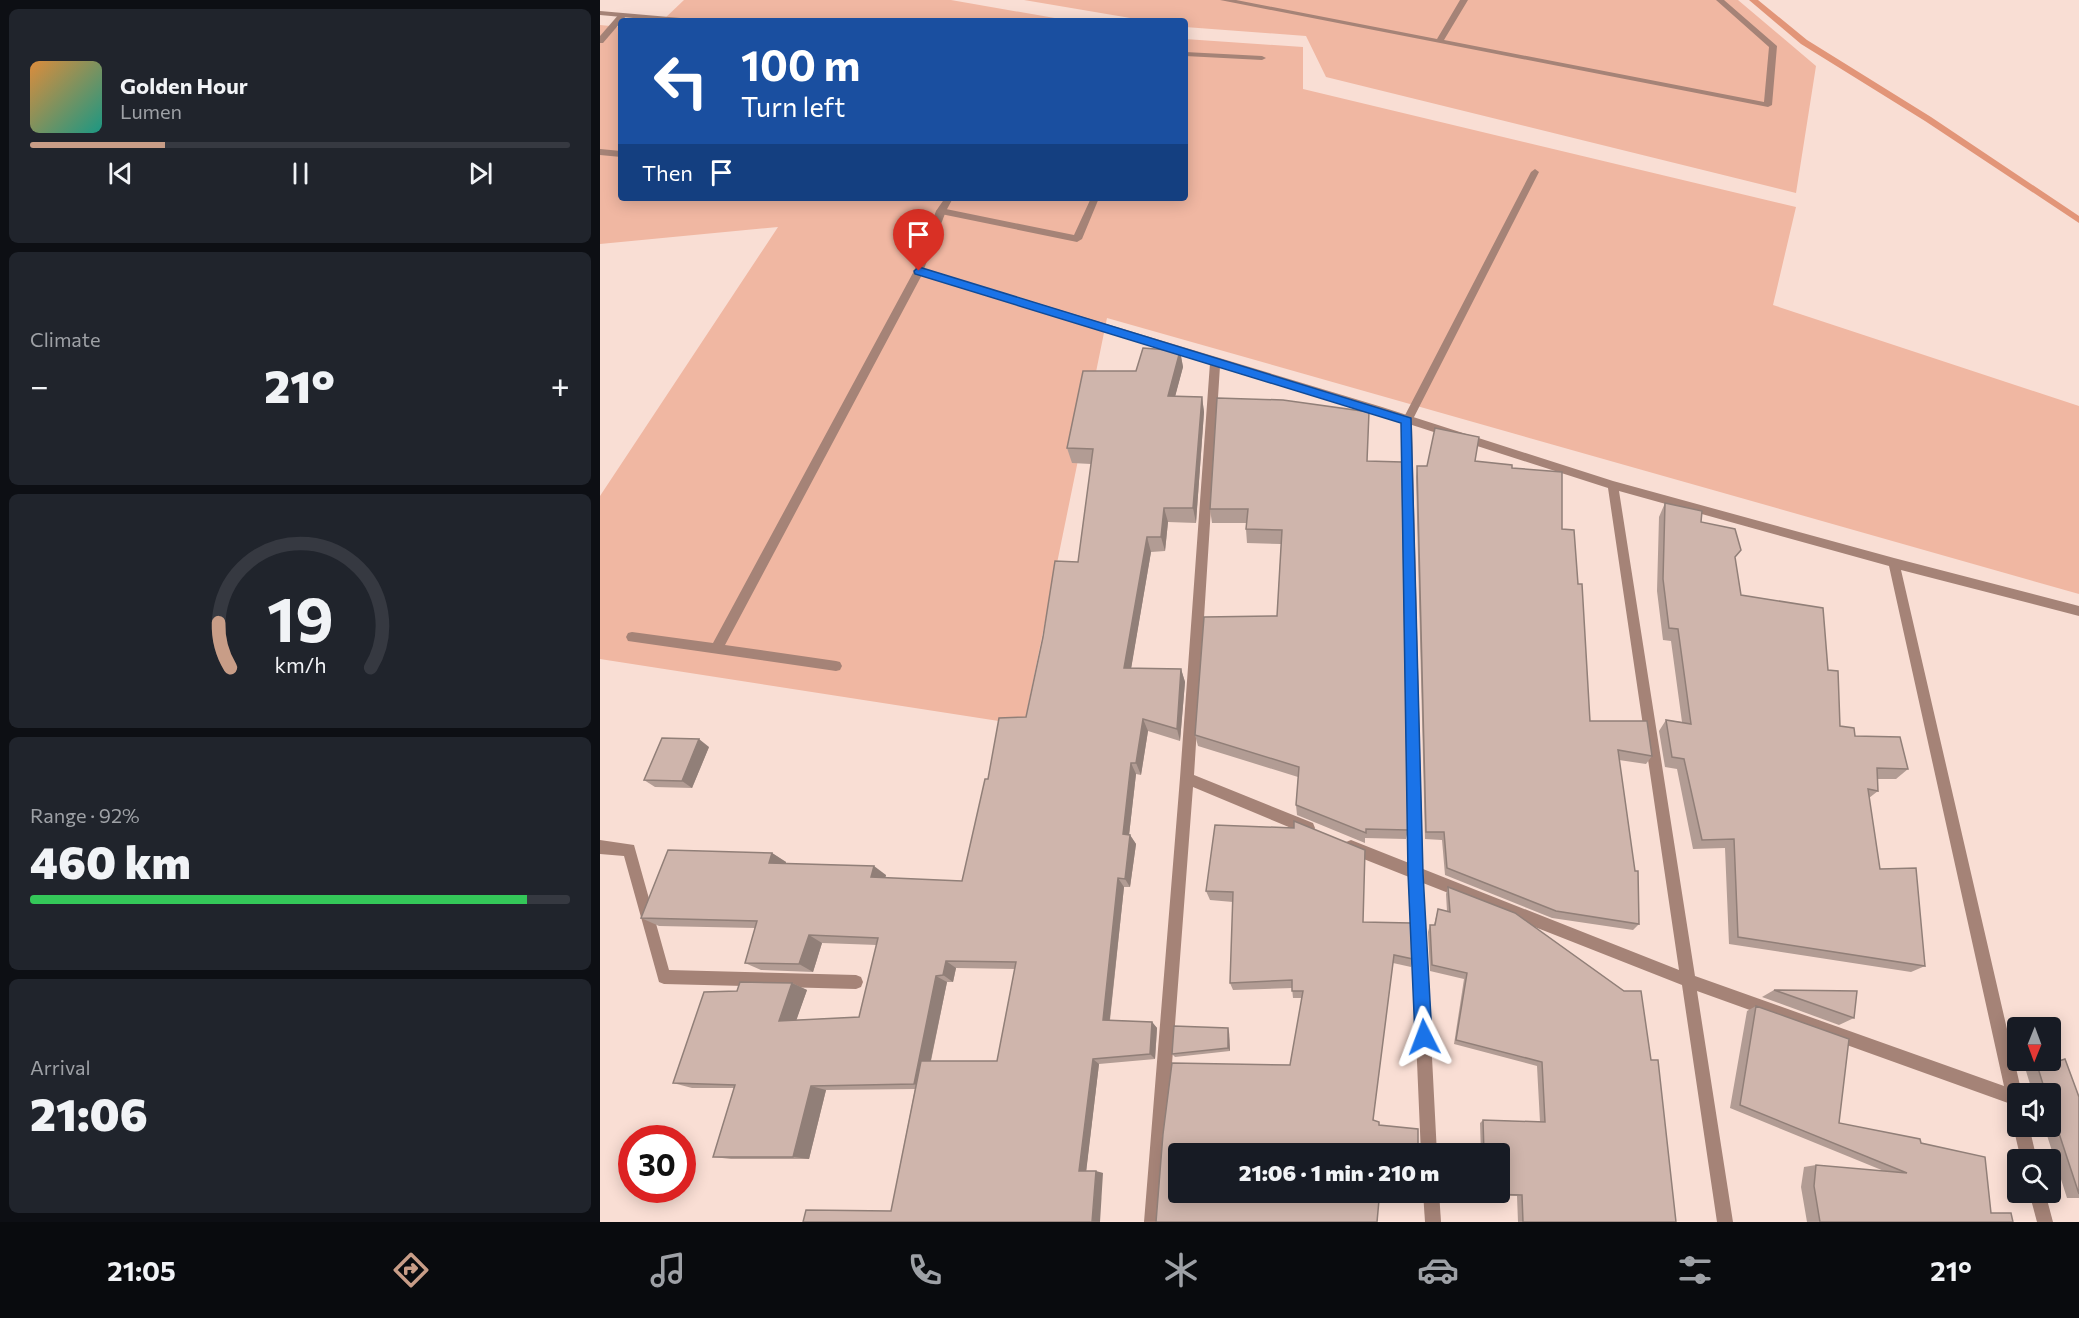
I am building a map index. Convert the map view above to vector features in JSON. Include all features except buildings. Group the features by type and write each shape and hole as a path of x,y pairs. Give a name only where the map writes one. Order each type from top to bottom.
{"street":[{"path":"1224,0 1768,105 1773,46 1720,0"},
{"path":"1439,42 1464,0"},
{"path":"600,13 658,18"},
{"path":"620,18 623,15"},
{"path":"600,41 618,21"},
{"path":"1188,54 1263,58"},
{"path":"600,152 618,154"},
{"path":"1428,1143 1416,873 1407,421 1535,172"},
{"path":"716,649 919,271 946,201"},
{"path":"941,211 1077,239 1094,201"},
{"path":"919,271 1613,485 1894,563 2079,611"},
{"path":"1152,1222 1187,778 1215,361"},
{"path":"1613,485 1725,1222"},
{"path":"1894,563 2011,1083"},
{"path":"632,637 836,666"},
{"path":"1187,778 1318,832"},
{"path":"1339,842 1689,981 2007,1095"},
{"path":"600,847 629,850 664,977 856,982"},
{"path":"1431,1203 1432,1222"},
{"path":"2040,1203 2045,1222"}],"shaded area":[{"path":"684,0 951,0 1055,18 665,18"},
{"path":"1024,0 1738,0 1816,66 1796,193 1326,77 1306,36 1188,27 1188,18 1130,18"},
{"path":"600,25 618,27 618,201 1188,201 1188,39 1303,47 1303,89 1796,207 1773,305 2079,406 2079,594 1107,318 1024,725 600,659 600,496 778,227 600,244"}],"waterway":[{"path":"1753,0 1804,42 1928,119 2079,220"}],"route":[{"path":"919,271 1382,411 1407,421 1416,873 1424,1037"}]}
